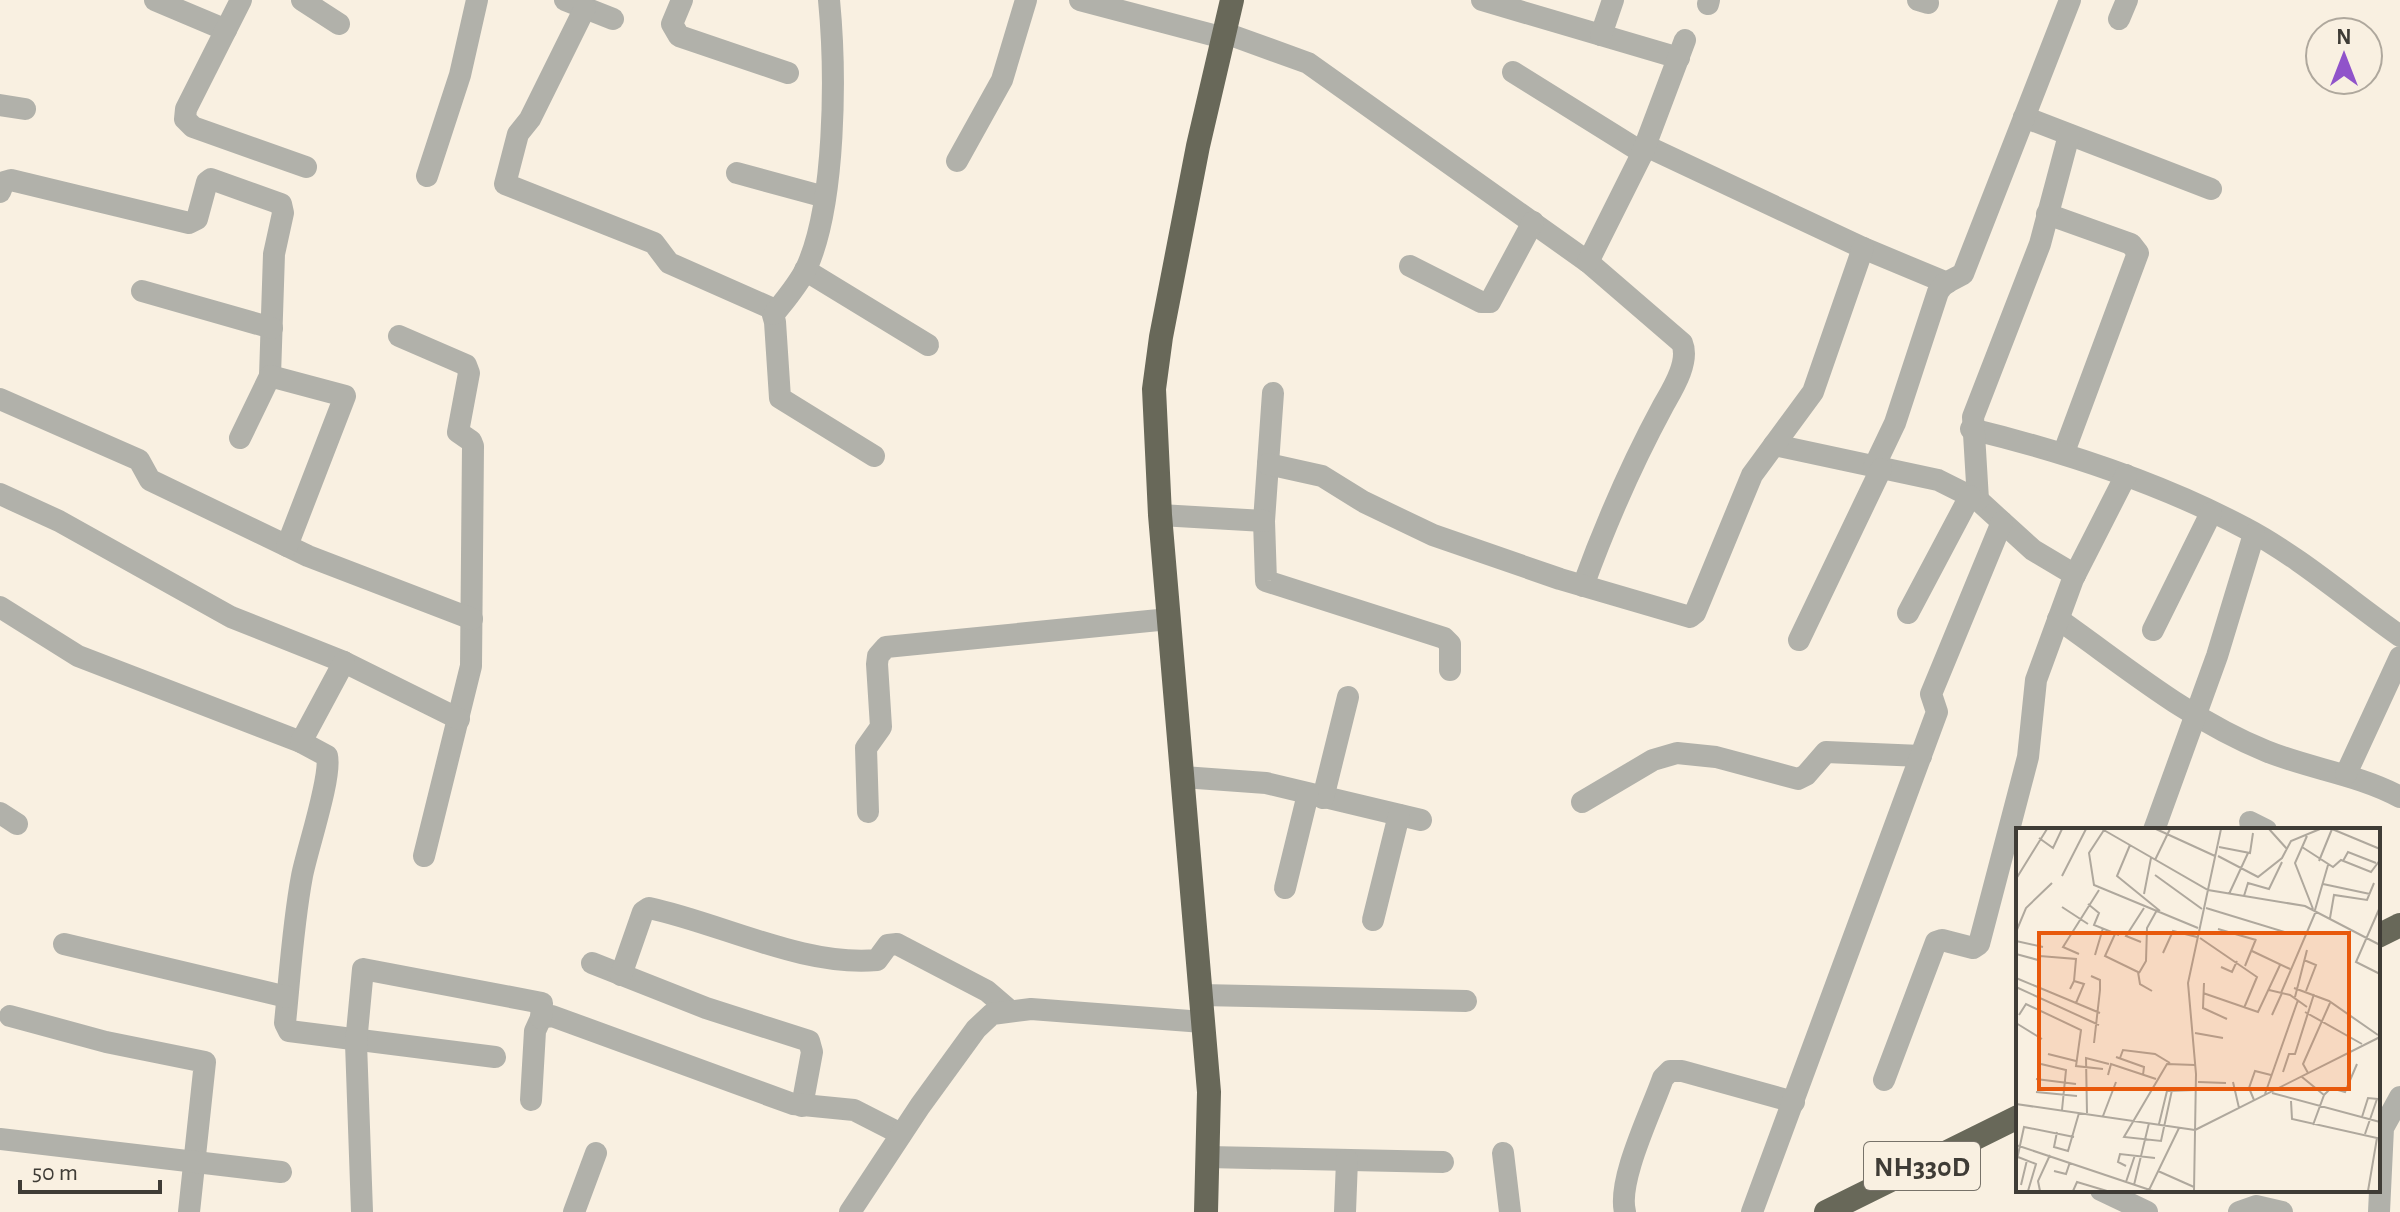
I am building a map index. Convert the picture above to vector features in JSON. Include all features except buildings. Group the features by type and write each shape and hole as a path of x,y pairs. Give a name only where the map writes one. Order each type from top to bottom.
{"highway":[{"path":"1206,1212 1209,1092 1160,515 1154,389 1161,337 1232,0"},
{"name":"NH330D","path":"1826,1212 2016,1118"}],"street":[{"path":"155,0 226,30"},
{"path":"241,0 186,109 187,123 306,167"},
{"path":"302,0 339,24"},
{"path":"427,176 460,75 477,0"},
{"path":"682,0 672,24 679,36 788,73"},
{"path":"829,0 834,52 822,226 805,270 774,314 780,398 874,456"},
{"path":"957,161 1002,80 1026,0"},
{"path":"1080,0 1225,36 1308,63 1450,167 1588,262 1682,343 1685,352 1673,389 1619,488 1583,586"},
{"path":"1482,0 1601,35 1682,49 1644,150 1588,262"},
{"path":"1601,35 1613,0"},
{"path":"1799,640 1878,468 1938,292 1963,274 2070,0"},
{"path":"613,19 575,4 530,119 518,134 505,184 654,243 665,262 757,300 774,314"},
{"path":"1513,72 1644,150 1947,283"},
{"path":"0,105 25,109"},
{"path":"2024,117 2211,189"},
{"path":"1908,613 1974,498 1971,429 2047,214 2069,135"},
{"path":"737,173 825,197"},
{"path":"0,192 8,180 189,223 197,219 207,182 211,179 281,204 283,213 274,254 270,376 240,438"},
{"path":"2047,214 2131,244 2138,253 2064,452"},
{"path":"1410,266 1481,302 1490,302 1533,222"},
{"path":"1268,464 1322,476 1364,502 1433,535 1583,586 1686,617 1693,615 1742,495 1813,392 1863,248"},
{"path":"805,270 928,345"},
{"path":"142,291 272,328"},
{"path":"399,336 462,362 469,371 458,432 473,446 471,666 424,856"},
{"path":"270,376 345,396 287,546"},
{"path":"1273,393 1264,521 1265,578 1268,583 1444,638 1450,644 1450,670"},
{"path":"0,399 143,461 150,480 287,546 472,619"},
{"path":"1971,429 2064,452 2126,475 2211,513 2254,534 2400,636"},
{"path":"1774,445 1928,476 1974,498 2033,550 2075,575"},
{"path":"1884,1080 1936,942 1942,940 1973,948 1979,944 2028,757 2032,696 2075,575 2126,475"},
{"path":"0,494 59,521 240,622 344,662 459,719"},
{"path":"2153,630 2211,513"},
{"path":"1160,515 1264,521"},
{"path":"1752,1212 1937,712 1931,694 2002,522"},
{"path":"2155,828 2196,716 2254,534"},
{"path":"0,607 78,656 324,752 328,766 302,879 287,997 285,1023 289,1031 356,1043 495,1057"},
{"path":"868,812 866,748 881,727 877,664 878,656 886,647 1169,619"},
{"path":"2058,619 2196,716 2269,752 2346,774 2400,797"},
{"path":"2346,774 2400,657"},
{"path":"301,742 344,662"},
{"path":"1285,888 1348,697"},
{"path":"1582,802 1665,755 1716,757 1798,779 1826,752 1921,756"},
{"path":"1183,777 1244,780 1421,820"},
{"path":"1373,920 1399,815"},
{"path":"621,975 643,912 649,908 780,945 846,959 877,960 888,945 897,944 987,991 1008,1009"},
{"path":"64,944 287,997"},
{"path":"592,963 706,1008 809,1041 812,1052 802,1106"},
{"path":"362,1212 356,1043 363,969 542,1003 541,1018 535,1031 531,1100"},
{"path":"1201,995 1466,1001"},
{"path":"850,1212 976,1029 992,1014 1008,1009 1203,1022"},
{"path":"10,1016 119,1045 204,1061 189,1212"},
{"path":"541,1018 558,1017 802,1106 854,1110 901,1134"},
{"path":"1625,1212 1625,1189 1631,1168 1666,1073 1682,1071 1794,1102"},
{"path":"2380,1126 2400,1097"},
{"path":"0,1139 281,1172"},
{"path":"574,1212 596,1153"},
{"path":"1503,1153 1510,1212"},
{"path":"1207,1157 1443,1162"},
{"path":"1345,1212 1347,1160"},
{"path":"2105,1192 2147,1212"},
{"path":"2379,1192 2379,1212"},
{"path":"2239,1212 2256,1206 2282,1212"}]}
